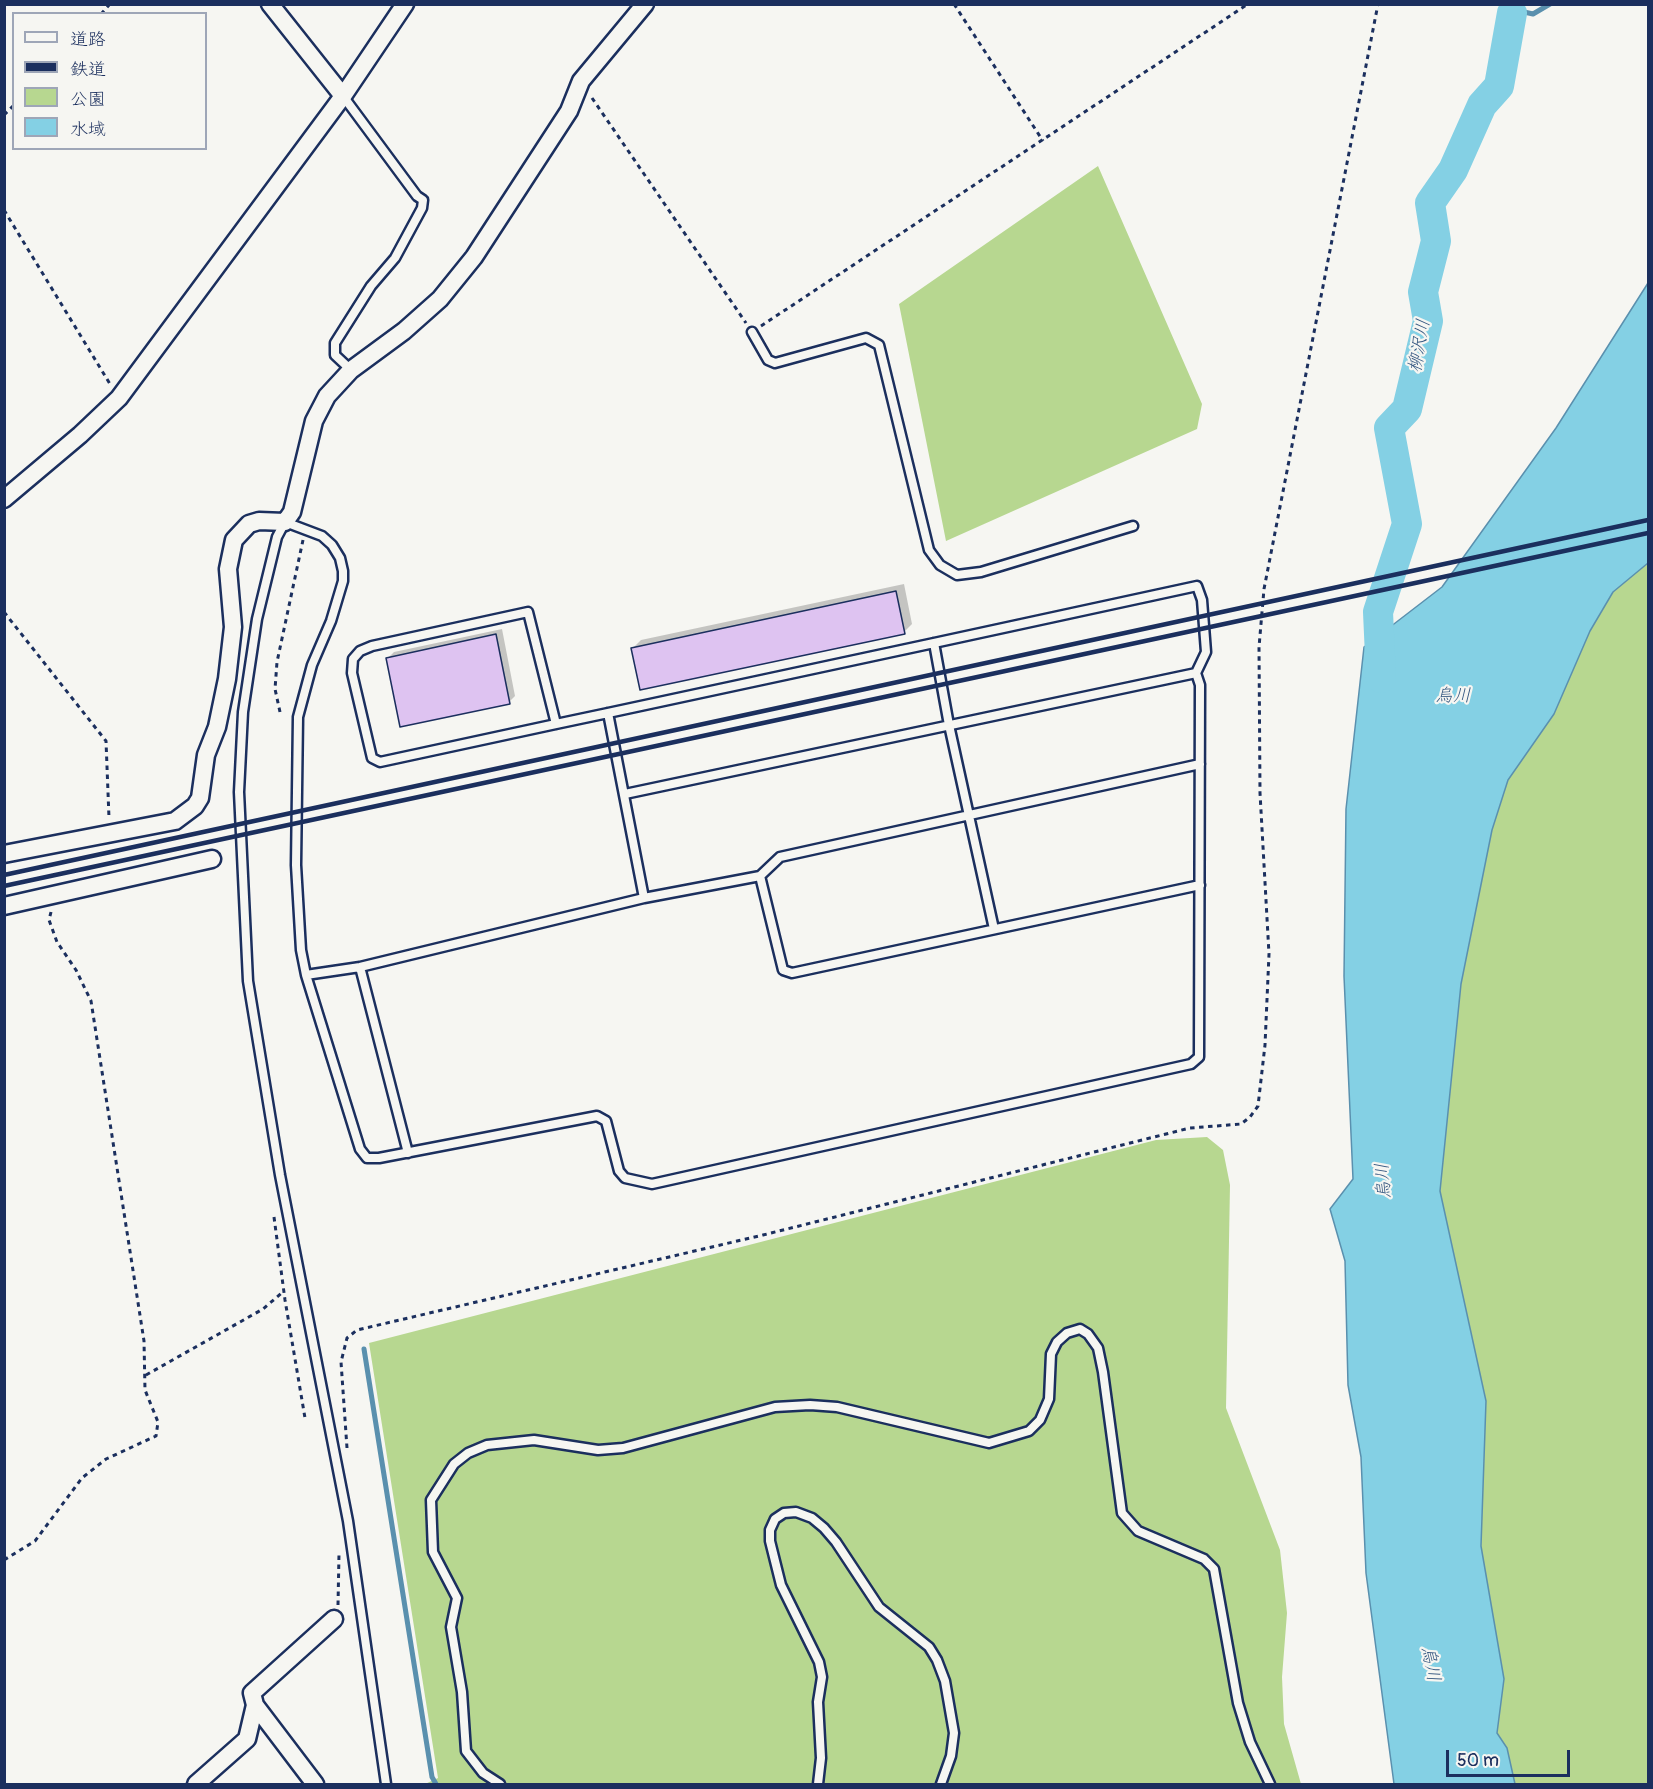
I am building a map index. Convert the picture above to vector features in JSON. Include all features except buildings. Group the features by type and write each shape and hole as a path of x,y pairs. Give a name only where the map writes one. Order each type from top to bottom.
{"street":[{"path":"270,4 343,96"},
{"path":"4,498 80,435 119,398 343,96 405,4"},
{"path":"4,854 175,821 186,815 200,798 206,755 217,727 227,679 233,627 228,569 234,540 249,524 259,521 285,522 292,512 314,421 327,396 351,370 404,332 440,299 474,257 569,111 581,81 597,58 645,4"},
{"path":"4,906 212,859"},
{"path":"315,1785 255,1705 252,1693 291,1654 334,1618"},
{"path":"196,1785 247,1739 255,1705"}],"lane":[{"path":"343,96 417,196 423,200 422,208 395,258 371,286 335,343 335,355 351,370"},
{"path":"752,332 768,360 775,363 866,338 879,345 929,550 940,565 957,575 981,572 1133,526"},
{"path":"386,1785 348,1521 280,1175 248,981 239,792 243,712 257,619 277,537 285,522 322,536 333,545 340,558 343,571 343,581 332,621 312,665 298,717 296,865 301,950 306,975 360,1149 367,1158 408,1153 597,1116 606,1121 619,1171 625,1178 652,1184 1191,1064 1199,1057 1200,685 1196,673 1206,652 1202,600 1197,586 380,762 372,758 352,673 354,659 360,651 372,646 528,612 556,724"},
{"path":"934,643 994,929"},
{"path":"625,794 1196,673"},
{"path":"608,713 644,898"},
{"path":"306,975 360,967 644,898 760,876 780,857 1200,764"},
{"path":"760,876 783,970 792,973 1200,885"},
{"path":"360,967 408,1153"},
{"path":"500,1785 483,1773 466,1751 462,1692 451,1627 457,1598 433,1552 431,1500 454,1464 487,1445 534,1440 598,1450 623,1448 775,1407 810,1405 837,1407 988,1443 1029,1431 1040,1420 1049,1400 1050,1354 1057,1342 1067,1333 1080,1329 1088,1334 1098,1348 1122,1513 1138,1531 1204,1558 1214,1569 1238,1703 1250,1742 1270,1785"},
{"path":"818,1785 821,1758 818,1702 822,1677 819,1662 781,1585 770,1541 770,1530 775,1519 784,1513 796,1512 812,1518 824,1528 836,1542 879,1607 929,1647 937,1660 947,1689 954,1733 951,1756 941,1785"}],"path":[{"path":"954,4 1043,141"},
{"path":"581,81 752,332 1248,4"},
{"path":"348,1455 341,1362 348,1338 357,1330 763,1235 1190,1128 1240,1124 1250,1117 1258,1106 1266,1045 1269,954 1260,782 1259,647 1264,589 1378,4"},
{"path":"4,210 119,398"},
{"path":"280,712 275,689 277,662 305,528"},
{"path":"4,612 106,741 109,832"},
{"path":"4,1560 35,1541 82,1478 106,1459 156,1436 158,1422 145,1390 144,1341 91,1001 49,920 55,896"},
{"path":"274,1207 284,1291 305,1418"},
{"path":"146,1375 263,1309 284,1291"},
{"path":"334,1618 338,1608 339,1552"}],"green space":[{"path":"1098,166 1202,404 1197,429 946,541 899,304"},
{"path":"1648,563 1648,1784 1515,1784 1507,1748 1497,1733 1504,1679 1481,1546 1486,1401 1440,1191 1461,984 1492,830 1508,780 1554,714 1590,631 1613,592"},
{"path":"1207,1137 1223,1150 1230,1185 1226,1408 1280,1550 1287,1613 1282,1677 1284,1724 1301,1784 425,1784 438,1778 369,1343 1156,1140"}],"water":[{"name":"烏川","path":"1648,283 1648,563 1613,592 1590,631 1554,714 1508,780 1492,830 1461,984 1440,1191 1486,1401 1481,1546 1504,1679 1497,1733 1507,1748 1515,1784 1394,1784 1366,1573 1361,1457 1348,1385 1345,1261 1330,1209 1353,1179 1344,976 1346,809 1364,647 1442,587 1556,428"}],"waterway":[{"path":"1506,4 1512,13 1515,10 1533,14 1550,4"},
{"name":"柳沢川","path":"1381,678 1378,612 1407,524 1389,428 1407,409 1428,321 1423,292 1436,241 1430,203 1453,170 1482,105 1499,86 1512,13"},
{"path":"364,1349 432,1777 436,1784"}],"railway":[{"path":"4,875 1648,520"},
{"path":"4,886 1648,533"}]}
